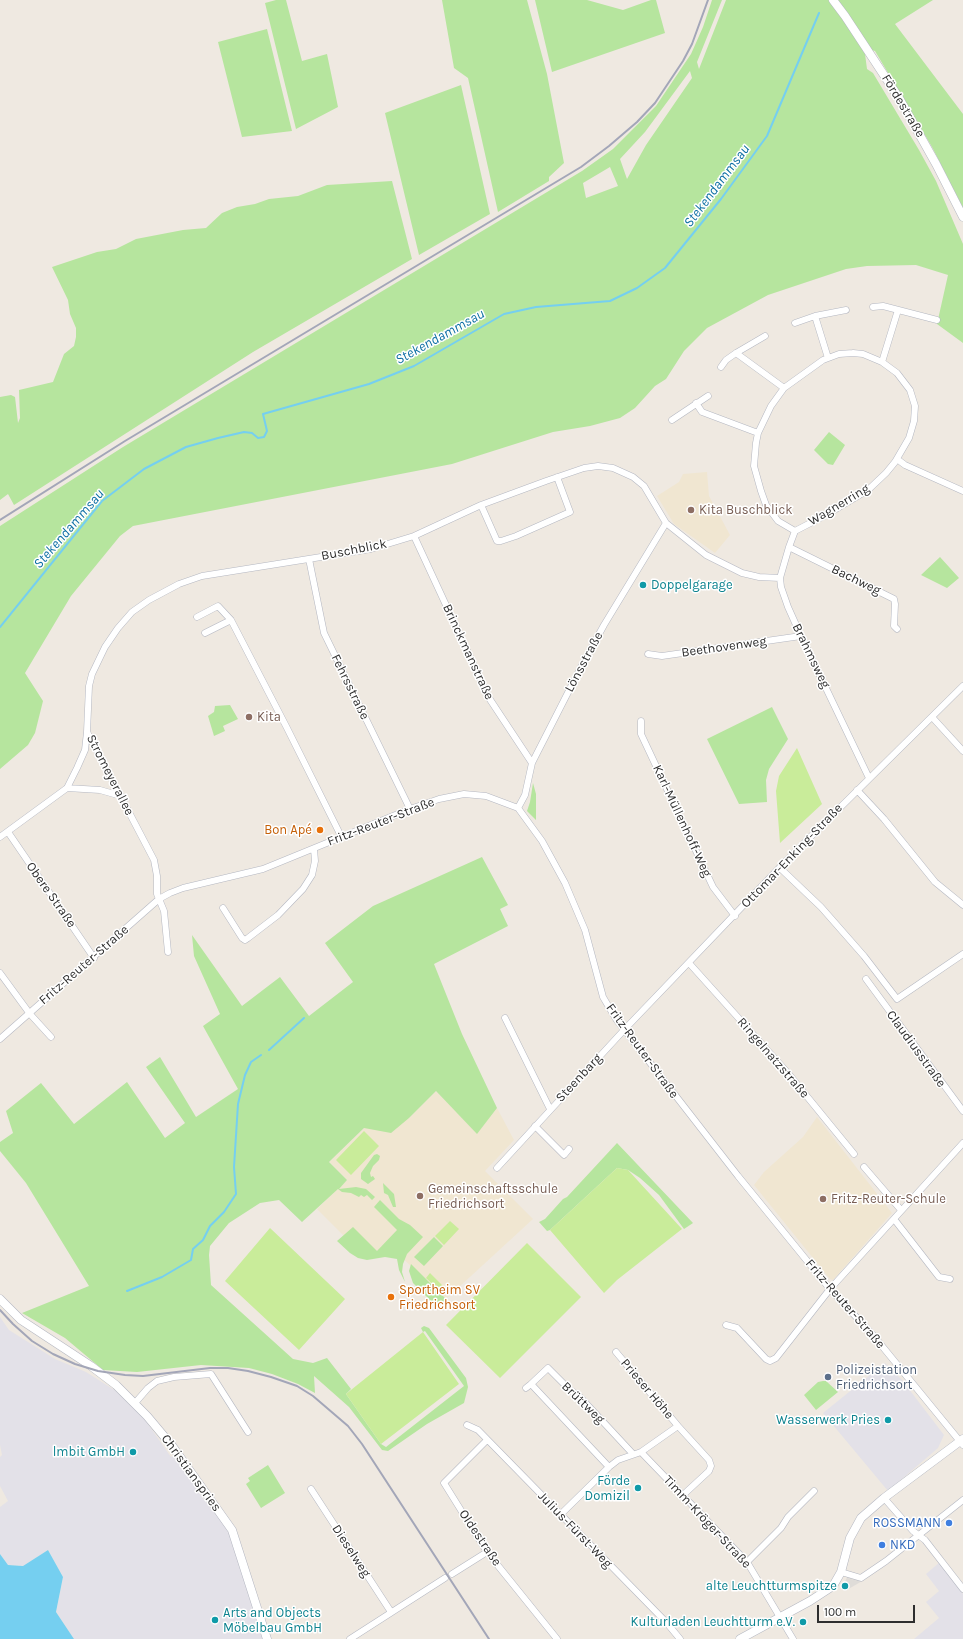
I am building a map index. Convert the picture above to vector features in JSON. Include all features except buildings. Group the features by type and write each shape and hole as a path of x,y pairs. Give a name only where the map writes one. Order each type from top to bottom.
{"street":[{"name":"Fördestraße","path":"833,0 899,98 936,164 963,217"},
{"path":"873,307 883,306 937,320"},
{"path":"795,322 814,316 846,310"},
{"path":"882,362 898,310"},
{"path":"814,316 828,358"},
{"path":"721,367 726,360 736,353 766,336"},
{"path":"736,353 784,388"},
{"name":"Wagnerring","path":"853,353 863,354 882,362 902,378 913,397 914,421 909,438 897,459 886,473 863,493 795,531 778,520 766,505 760,491 754,466 758,433 771,406 784,388 809,369 828,358 840,354 853,353"},
{"path":"672,420 708,396"},
{"path":"696,403 702,412 758,433"},
{"path":"897,459 905,465 963,491"},
{"name":"Buschblick","path":"220,574 371,549 414,536 481,505 557,477 584,468 598,466 612,468 633,477 644,486 666,523 696,548 742,573 759,577 780,578"},
{"path":"481,505 497,541 516,536 570,512 557,477"},
{"name":"Lönsstraße","path":"518,808 525,795 532,763 581,667 600,632 666,523"},
{"name":"Brahmsweg","path":"795,531 780,578 784,598 869,778"},
{"name":"Brinckmanstraße","path":"414,536 489,698 532,763"},
{"name":"Bachweg","path":"789,547 894,598 894,626 897,629"},
{"name":"Fehrsstraße","path":"309,559 324,633 410,809"},
{"name":"Stromeyerallee","path":"168,952 164,911 157,889 154,860 87,732 89,686 92,674 105,647 118,628 132,612 149,600 179,584 202,576 220,574"},
{"path":"198,617 218,606 231,620 341,836"},
{"path":"206,633 231,620"},
{"name":"Beethovenweg","path":"648,654 662,656 801,636"},
{"name":"Ottomar-Enking-Straße","path":"624,1030 780,868 963,686"},
{"path":"932,717 963,751"},
{"name":"Karl-Müllenhoff-Weg","path":"641,721 641,734 713,886 735,916"},
{"path":"0,837 67,788 78,768 85,750 87,732"},
{"path":"67,788 100,790 121,796"},
{"path":"857,790 884,819 935,882 963,905"},
{"name":"Fritz-Reuter-Straße","path":"0,1039 94,958 159,899 183,888 263,869 314,849 341,836 439,799 464,794 486,796 518,808 542,841 565,883 585,930 603,997 624,1030 738,1176 830,1289 874,1335 962,1442"},
{"name":"Obere Straße","path":"8,832 94,958"},
{"path":"222,908 242,938 245,940 278,915 303,889 312,875 315,862 314,849"},
{"name":"Claudiusstraße","path":"780,868 821,907 864,956 896,999 963,954"},
{"name":"Ringelnatzstraße","path":"689,963 786,1072 854,1154"},
{"path":"0,973 30,1014 51,1037"},
{"path":"870,986 881,978"},
{"name":"Claudiusstraße","path":"866,979 963,1112"},
{"path":"505,1018 550,1110"},
{"name":"Steenbarg","path":"497,1168 624,1030"},
{"path":"535,1126 564,1154 570,1149"},
{"path":"726,1325 737,1328 761,1356 766,1359 773,1360 830,1289 963,1143"},
{"path":"864,1167 901,1210"},
{"path":"894,1219 939,1277 950,1279"},
{"name":"Christianspries","path":"0,1299 16,1316 35,1330 59,1344 116,1385 147,1416 173,1447 232,1530 267,1639"},
{"name":"Prieser Höhe","path":"616,1352 678,1426 709,1460 711,1466 709,1471 682,1496"},
{"name":"Brüttweg","path":"609,1467 529,1386 548,1368 568,1390 580,1397 633,1454"},
{"path":"135,1404 148,1388 157,1381 174,1377 211,1374 248,1432"},
{"name":"Julius-Fürst-Weg","path":"467,1424 478,1430 488,1440 666,1622 680,1639"},
{"path":"560,1514 618,1460 641,1452 678,1426"},
{"name":"Oldestraße","path":"488,1440 444,1483 487,1552 557,1639"},
{"path":"740,1639 828,1591 833,1586 841,1572 850,1538 855,1526 861,1518 884,1498 962,1442"},
{"name":"Timm-Kröger-Straße","path":"641,1452 747,1562 793,1639"},
{"name":"Dieselweg","path":"311,1489 391,1612"},
{"path":"747,1562 781,1528 788,1517 814,1491"},
{"path":"884,1498 913,1531 925,1540 963,1589"},
{"path":"841,1572 861,1578 883,1563 963,1500"},
{"path":"452,1574 487,1552"},
{"path":"350,1639 445,1578"}],"shaded area":[{"name":"Kita Buschblick","path":"707,472 709,496 730,535 715,553 674,524 657,496 679,482 683,474"},
{"name":"Gemeinschaftsschule Friedrichsort","path":"436,1091 477,1133 497,1108 514,1140 485,1171 533,1219 446,1299 397,1253 373,1257 355,1247 317,1209 347,1180 329,1162 364,1128 409,1118"},
{"name":"Fritz-Reuter-Schule","path":"817,1117 892,1213 833,1280 830,1279 754,1185 764,1172 803,1137"},
{"path":"0,1317 9,1330 55,1359 86,1372 116,1391 143,1417 171,1457 175,1455 199,1493 225,1526 233,1542 263,1639 74,1639 56,1612 63,1577 48,1550 23,1566 8,1565 0,1554 0,1507 8,1501 0,1486 0,1457 2,1455 0,1445"},
{"name":"Wasserwerk Pries","path":"885,1363 902,1380 944,1435 938,1448 888,1491 823,1413"},
{"path":"940,1562 963,1594 963,1639 914,1639 939,1618 926,1602 939,1591 926,1574"},
{"path":"850,1571 860,1575 864,1580 845,1591 842,1588"}],"green space":[{"path":"276,0 286,0 302,61 327,54 338,107 296,129 265,3"},
{"path":"442,0 527,0 547,74 564,163 549,177 549,181 498,212 468,78 454,68"},
{"path":"535,0 587,0 623,10 651,0 656,0 665,33 552,72"},
{"path":"712,0 722,0 697,62 699,69 726,0 933,0 895,24 963,114 963,208 932,147 875,51 871,50 865,54 867,69 873,73 919,150 936,181 963,244 963,343 937,324 948,275 916,265 867,266 846,269 768,295 707,328 684,351 666,379 655,386 635,408 620,418 590,426 553,432 452,464 133,526 120,536 71,596 25,673 43,701 35,733 28,745 0,769 0,526 123,447 582,171 613,149 656,106 691,54 703,27","holes":["690,71 692,78 646,145 627,179 620,159 645,132","610,167 618,186 586,198 583,183"]},
{"path":"267,29 292,131 242,137 218,42"},
{"path":"461,85 490,214 419,255 385,113"},
{"path":"392,181 412,259 253,352 14,505 8,494 0,500 0,397 11,395 15,397 18,423 20,418 19,390 53,382 64,354 74,346 76,328 70,314 68,300 52,267 97,252 116,249 136,239 183,230 206,228 222,213 237,207 255,204 269,199 298,196 327,185"},
{"path":"829,432 845,445 833,465 828,464 814,450"},
{"path":"940,557 959,578 947,588 921,575"},
{"path":"230,705 238,719 223,726 225,731 214,736 208,716 214,712 215,706"},
{"path":"772,707 788,739 769,769 766,780 767,802 739,804 707,739"},
{"path":"797,748 822,804 780,843 776,791 779,776"},
{"path":"533,783 536,794 536,820 527,811"},
{"path":"482,857 508,905 500,909 508,926 434,964 462,1034 497,1108 477,1134 436,1091 409,1118 391,1133 364,1128 329,1162 347,1180 339,1189 356,1187 366,1189 375,1197 372,1200 367,1195 364,1197 361,1195 359,1197 351,1193 342,1192 338,1189 302,1222 279,1200 260,1203 229,1223 210,1246 209,1255 211,1285 293,1359 313,1363 327,1358 351,1389 346,1394 381,1444 386,1447 464,1386 425,1331 423,1332 421,1328 424,1326 429,1328 466,1378 468,1387 464,1403 427,1424 388,1451 382,1450 349,1407 314,1376 315,1393 298,1384 272,1374 249,1368 201,1365 137,1372 103,1370 65,1338 22,1313 89,1286 26,1183 0,1151 0,1142 13,1133 6,1111 41,1083 74,1124 127,1082 165,1138 185,1123 146,1067 160,1057 196,1117 238,1089 203,1026 220,1014 194,956 192,935 242,1006 280,977 309,1016 353,982 325,943 373,906"},
{"path":"364,1131 379,1146 351,1175 336,1160"},
{"path":"617,1143 693,1223 684,1229 659,1195 640,1178 628,1170 617,1168 550,1230 547,1231 539,1222 545,1219 563,1199 567,1197"},
{"path":"377,1154 380,1156 379,1160 373,1166 370,1173 371,1177 373,1176 375,1179 368,1184 361,1179 361,1173 374,1155"},
{"path":"617,1168 628,1170 682,1229 617,1280 604,1293 550,1230"},
{"path":"383,1183 394,1194 396,1207 393,1207 388,1195 384,1193"},
{"path":"380,1200 399,1219 410,1225 423,1237 407,1254 403,1264 402,1272 405,1282 399,1270 397,1259 385,1257 367,1260 358,1258 337,1241 353,1227 377,1251 397,1230 374,1207"},
{"path":"450,1221 459,1229 444,1245 435,1236"},
{"path":"270,1228 345,1299 299,1350 225,1281"},
{"path":"434,1237 443,1246 424,1266 414,1257"},
{"path":"527,1243 581,1297 500,1378 446,1325"},
{"path":"411,1264 446,1299 438,1308 413,1283 409,1271"},
{"path":"430,1273 443,1286 439,1290 426,1278"},
{"path":"423,1332 459,1384 381,1444 346,1394"},
{"path":"826,1381 838,1392 816,1410 804,1395 818,1382"},
{"path":"268,1465 285,1493 261,1508 246,1484 250,1481 248,1478"}],"water":[{"path":"48,1550 63,1577 56,1612 74,1639 0,1639 0,1554 8,1565 23,1566"}],"waterway":[{"name":"Stekendammsau","path":"0,627 102,501 144,469 186,447 218,438 244,432 252,433 258,438 264,437 267,431 263,414 369,384 414,366 504,314 536,307 610,301 637,288 665,268 721,199 767,136 819,13"},
{"path":"269,1050 304,1018"},
{"path":"127,1291 162,1277 191,1260 193,1249 203,1240 210,1226 224,1212 236,1194 234,1167 238,1104 245,1075 251,1062 261,1055"}],"railway":[{"path":"0,520 125,441 581,167 637,122 655,103 683,61 692,44 708,0"},
{"path":"0,1310 32,1341 53,1354 75,1364 98,1371 143,1376 210,1368 228,1368 271,1377 297,1386 313,1396 348,1426 362,1444 489,1639"}],"place":[{"name":"Kita Buschblick","path":"691,510"},
{"name":"Doppelgarage","path":"643,585"},
{"name":"Kita","path":"249,717"},
{"name":"Bon Apé","path":"320,830"},
{"name":"Gemeinschaftsschule Friedrichsort","path":"420,1196"},
{"name":"Fritz-Reuter-Schule","path":"823,1199"},
{"name":"Sportheim SV Friedrichsort","path":"391,1297"},
{"name":"Polizeistation Friedrichsort","path":"828,1377"},
{"name":"Wasserwerk Pries","path":"888,1420"},
{"name":"lmbit GmbH","path":"133,1452"},
{"name":"Förde Domizil","path":"638,1488"},
{"name":"ROSSMANN","path":"949,1523"},
{"name":"NKD","path":"882,1545"},
{"name":"alte Leuchtturmspitze","path":"845,1586"},
{"name":"Arts and Objects Möbelbau GmbH","path":"215,1620"},
{"name":"Kulturladen Leuchtturm e.V.","path":"803,1622"}]}
